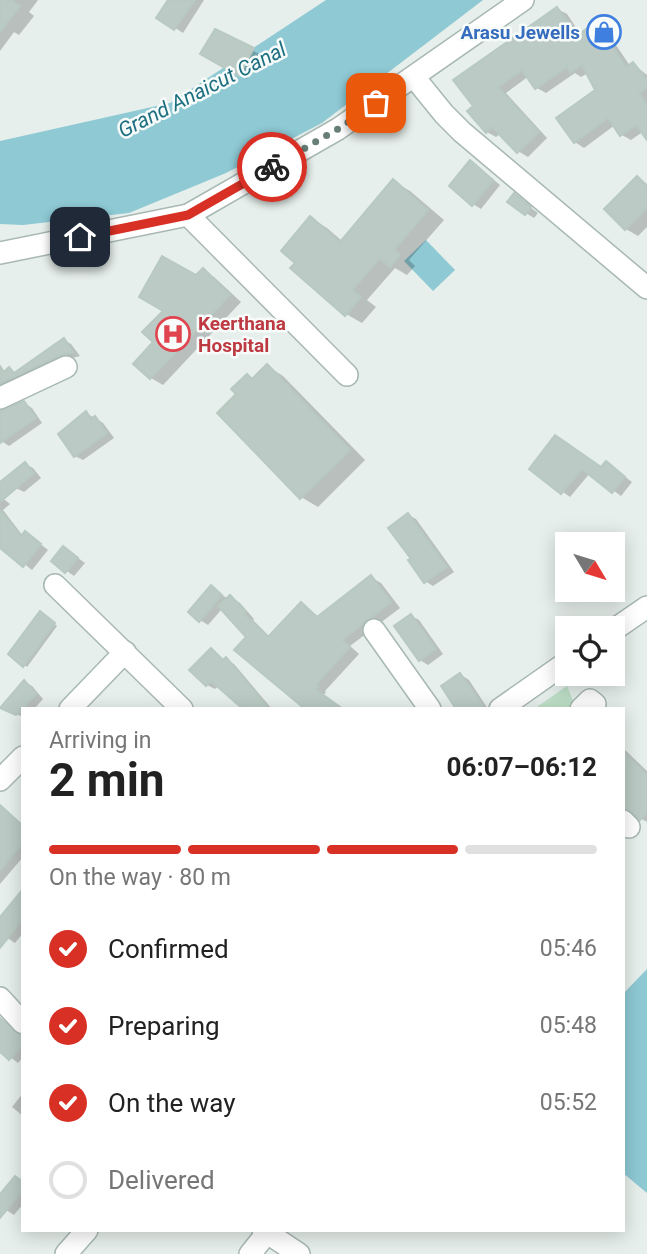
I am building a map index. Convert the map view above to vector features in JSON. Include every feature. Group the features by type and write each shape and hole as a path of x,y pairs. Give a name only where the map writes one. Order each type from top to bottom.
{"street":[{"path":"0,253 188,215 338,129 523,0"},
{"path":"414,77 462,132 647,288"},
{"path":"188,215 346,374"},
{"path":"0,398 66,367"},
{"path":"55,585 180,707"},
{"path":"625,623 646,609"},
{"path":"374,630 429,707"},
{"path":"72,707 125,652"},
{"path":"509,706 555,671"},
{"path":"0,780 21,759"},
{"path":"0,998 21,1021"},
{"path":"66,1254 85,1232"},
{"path":"250,1254 265,1232 299,1254"}],"green space":[{"path":"567,686 573,707 537,707"}],"water":[{"name":"Grand Anaicut Canal","path":"326,0 483,0 322,123 226,173 129,213 23,225 0,224 0,141 170,103"},
{"path":"426,240 455,270 433,291 404,261"},
{"path":"647,969 647,1193 625,1175 625,992"}],"building":[{"path":"0,0 11,0 20,6 0,32"},
{"path":"168,0 195,0 174,30 156,18"},
{"path":"557,7 577,35 597,22 626,67 633,62 647,80 647,87 639,93 647,106 647,140 636,125 620,136 608,118 574,143 556,118 595,90 582,65 570,73 567,67 535,89 522,70 498,87 539,132 517,153 492,127 486,133 467,111 473,106 453,80"},
{"path":"215,29 254,48 239,76 200,54"},
{"path":"470,160 493,180 472,206 449,186"},
{"path":"637,176 647,186 647,208 625,230 604,209"},
{"path":"393,179 428,210 394,250 400,255 390,267 380,258 352,290 361,297 345,316 290,268 295,263 281,251 310,216 340,242"},
{"path":"514,193 531,207 525,215 507,202"},
{"path":"162,256 196,275 203,268 230,295 150,379 133,364 153,342 142,332 163,311 139,297"},
{"path":"64,338 73,352 60,355 0,383 0,366 4,372 9,367 14,373"},
{"path":"267,364 350,450 300,499 217,413 236,394 231,389 247,374 252,379"},
{"path":"24,401 36,418 0,443 0,411"},
{"path":"86,411 91,419 95,416 107,433 74,457 58,434"},
{"path":"555,435 601,467 606,461 625,477 612,493 582,469 561,494 529,469"},
{"path":"25,462 34,473 0,502 0,482"},
{"path":"0,510 21,536 25,531 41,544 23,567 0,548"},
{"path":"408,513 447,567 424,583 408,560 411,559 388,528"},
{"path":"63,546 78,558 65,573 51,561"},
{"path":"371,575 391,602 342,640 350,647 316,684 318,686 315,689 340,707 303,707 234,650 246,637 218,606 230,595 246,612 244,614 268,637 301,602 317,617"},
{"path":"211,585 222,595 199,622 188,612"},
{"path":"40,611 55,623 23,667 8,654"},
{"path":"411,614 436,649 419,661 394,626"},
{"path":"211,648 223,660 226,657 267,707 241,707 211,681 206,686 189,670"},
{"path":"460,673 484,707 455,707 441,686"},
{"path":"24,680 36,694 16,715 0,708"},
{"path":"625,754 647,775 647,812 640,820 632,811 625,809"},
{"path":"0,805 21,824 21,845 0,870"},
{"path":"21,891 21,922 0,948 0,917"},
{"path":"0,1018 21,1036 21,1046 9,1060 0,1052"},
{"path":"15,1176 21,1180 21,1192 0,1218 0,1194"}],"way so far":[{"path":"272,167 338,129 376,103"}],"place":[{"name":"Arasu Jewells","path":"604,32"},
{"name":"Keerthana Hospital","path":"173,334"}],"route":[{"path":"80,237 188,215 272,167"}]}
